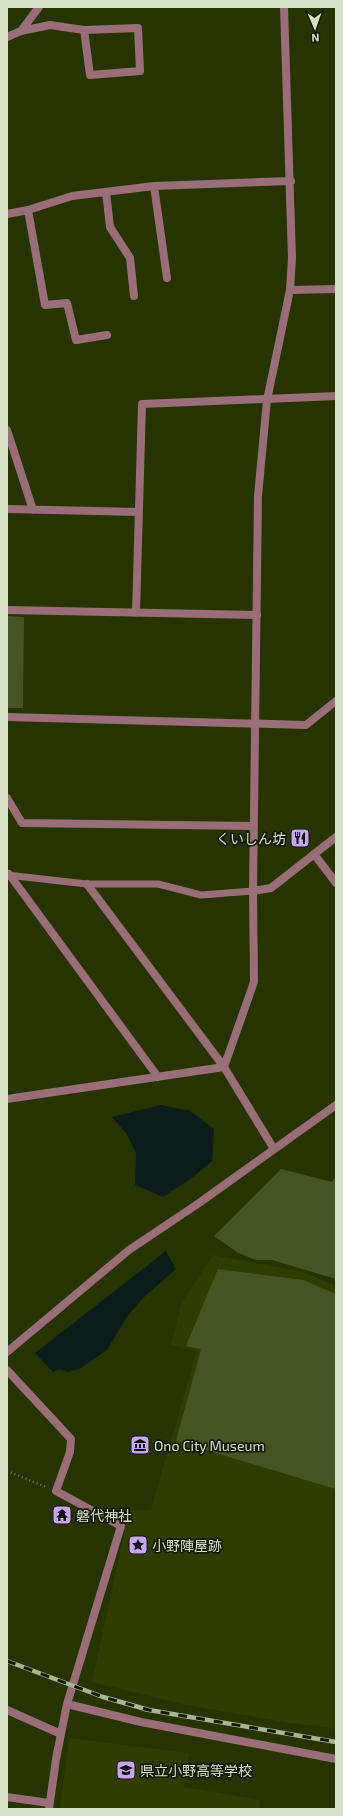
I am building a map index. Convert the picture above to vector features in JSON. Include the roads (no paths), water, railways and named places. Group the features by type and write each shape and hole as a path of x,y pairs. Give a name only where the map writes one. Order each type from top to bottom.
{"street":[{"path":"22,31 38,7"},
{"path":"224,1066 254,982 253,826 256,723 258,496 267,400 290,290 292,258 291,181 284,7"},
{"path":"7,36 50,25 84,30 138,28 140,71 90,75 84,30"},
{"path":"7,214 28,210 72,196 154,186 291,181"},
{"path":"154,186 166,278"},
{"path":"106,192 110,227 130,258 134,296"},
{"path":"28,210 45,305 67,303 76,340 107,335"},
{"path":"290,290 336,289"},
{"path":"136,613 142,404 336,396"},
{"path":"7,430 33,510"},
{"path":"7,509 139,512"},
{"path":"7,610 257,615"},
{"path":"7,717 306,725 336,701"},
{"path":"7,798 22,823 253,826"},
{"path":"253,891 271,888 336,837"},
{"path":"314,854 336,883"},
{"path":"8,874 158,1077"},
{"path":"87,884 224,1066 274,1149"},
{"path":"7,1099 224,1066"},
{"path":"7,1352 129,1250 336,1105"},
{"path":"7,1370 71,1439 70,1452 56,1491 121,1526 67,1704 49,1806 7,1797"},
{"path":"67,1704 141,1722 336,1759"},
{"path":"7,1710 61,1734"}],"lane":[{"path":"8,874 87,884 158,884 201,894 253,891"}],"water":[{"path":"161,1105 190,1111 214,1129 212,1161 193,1177 163,1197 135,1185 136,1153 126,1133 112,1117"},
{"path":"166,1251 176,1269 142,1299 126,1318 107,1350 81,1368 68,1372 59,1369 53,1372 35,1353"}],"railway":[{"path":"7,1661 103,1697 149,1710 336,1742"}],"place":[{"name":"くいしん坊","path":"300,838"},
{"name":"Ono City Museum","path":"140,1445"},
{"name":"磐代神社","path":"62,1515"},
{"name":"小野陣屋跡","path":"138,1545"},
{"name":"県立小野高等学校","path":"126,1770"}]}
